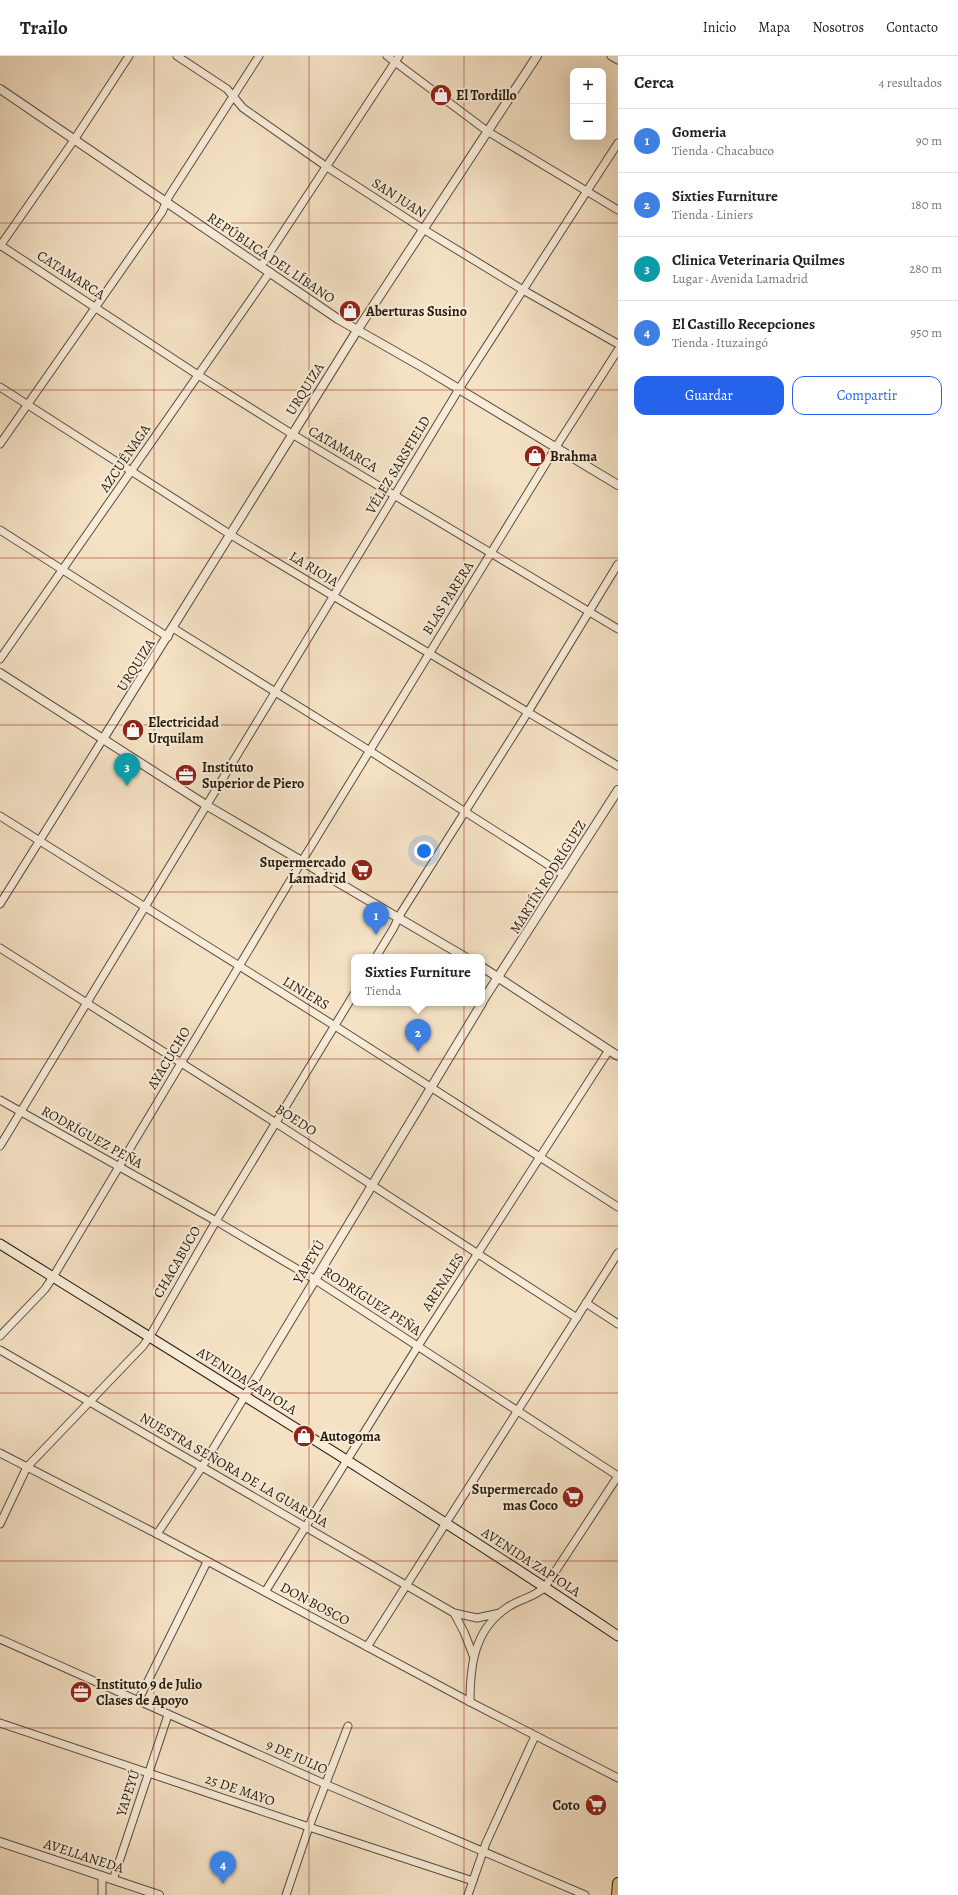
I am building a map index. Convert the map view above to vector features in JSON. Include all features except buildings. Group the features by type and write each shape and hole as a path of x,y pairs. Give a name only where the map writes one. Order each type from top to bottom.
{"main road":[{"name":"AVENIDA ZAPIOLA","path":"0,1244 150,1336 346,1460 545,1587 618,1636"},
{"path":"617,1895 618,1883"}],"street":[{"path":"0,245 74,140 129,56"},
{"name":"SAN JUAN","path":"177,56 227,89 243,108 327,167 423,229 523,290 618,344"},
{"path":"0,444 162,212 166,203 259,56"},
{"path":"387,56 398,59 487,130 586,192 618,210"},
{"name":"URQUIZA","path":"103,739 168,637 358,329 487,130 537,56"},
{"path":"611,56 618,60"},
{"path":"261,266 398,59"},
{"name":"REPÚBLICA DEL LÍBANO","path":"0,89 338,319 358,329 618,484"},
{"name":"VÉLEZ SARSFIELD","path":"0,1146 459,389 618,142"},
{"name":"CATAMARCA","path":"0,245 198,375 292,434 395,494 618,629"},
{"name":"AZCUÉNAGA","path":"0,659 64,570 270,272"},
{"name":"BLAS PARERA","path":"302,861 491,552 618,350"},
{"name":"LA RIOJA","path":"0,387 231,535 618,766"},
{"path":"0,530 168,637"},
{"path":"378,954 398,918 528,712 618,564"},
{"path":"173,628 370,751 564,875"},
{"path":"0,673 206,805 460,954"},
{"path":"0,904 103,739"},
{"name":"MARTÍN RODRÍGUEZ","path":"499,977 618,790"},
{"name":"LINIERS","path":"0,816 432,1087 618,1206"},
{"name":"AYACUCHO","path":"0,1336 45,1289 302,861"},
{"name":"BOEDO","path":"0,948 276,1122 577,1318"},
{"path":"485,969 618,1056"},
{"name":"YAPEYÚ","path":"485,998 499,977"},
{"name":"CHACABUCO","path":"0,1524 27,1467 143,1346 150,1336 216,1221 351,999"},
{"name":"YAPEYÚ","path":"157,1534 202,1467 314,1279 480,1006"},
{"name":"ARENALES","path":"264,1592 418,1346 609,1050"},
{"name":"RODRÍGUEZ PEÑA","path":"0,1100 216,1221 314,1279 618,1476"},
{"path":"367,1646 618,1253"},
{"path":"586,1304 618,1324"},
{"name":"NUESTRA SEÑORA DE LA GUARDIA","path":"0,1350 454,1613 478,1618 500,1613"},
{"name":"DON BOSCO","path":"0,1452 157,1534 470,1702 618,1778"},
{"path":"470,1702 473,1655 482,1635 500,1613 516,1602 539,1593 545,1587 618,1476"},
{"path":"138,1700 208,1562"},
{"path":"454,1613 464,1632 473,1655"},
{"name":"9 DE JULIO","path":"0,1639 325,1784 585,1895"},
{"name":"YAPEYÚ","path":"113,1880 168,1715"},
{"name":"25 DE MAYO","path":"0,1723 473,1881"},
{"path":"286,1895 308,1827 348,1726"},
{"path":"468,1895 482,1852 535,1736"},
{"name":"AVELLANEDA","path":"0,1842 159,1895"},
{"path":"102,1876 102,1895"}],"place":[{"name":"El Tordillo","path":"441,95"},
{"name":"Aberturas Susino","path":"350,311"},
{"name":"Brahma","path":"535,456"},
{"name":"Electricidad Urquilam","path":"133,730"},
{"name":"Instituto Superior de Piero","path":"186,775"},
{"name":"Clinica Veterinaria Quilmes","path":"127,786"},
{"name":"Supermercado Lamadrid","path":"362,870"},
{"name":"Gomeria","path":"376,935"},
{"name":"Sixties Furniture","path":"418,1052"},
{"name":"Autogoma","path":"304,1436"},
{"name":"Supermercado mas Coco","path":"573,1497"},
{"name":"Instituto 9 de Julio Clases de Apoyo","path":"81,1692"},
{"name":"Coto","path":"596,1805"},
{"name":"El Castillo Recepciones","path":"223,1884"}]}
